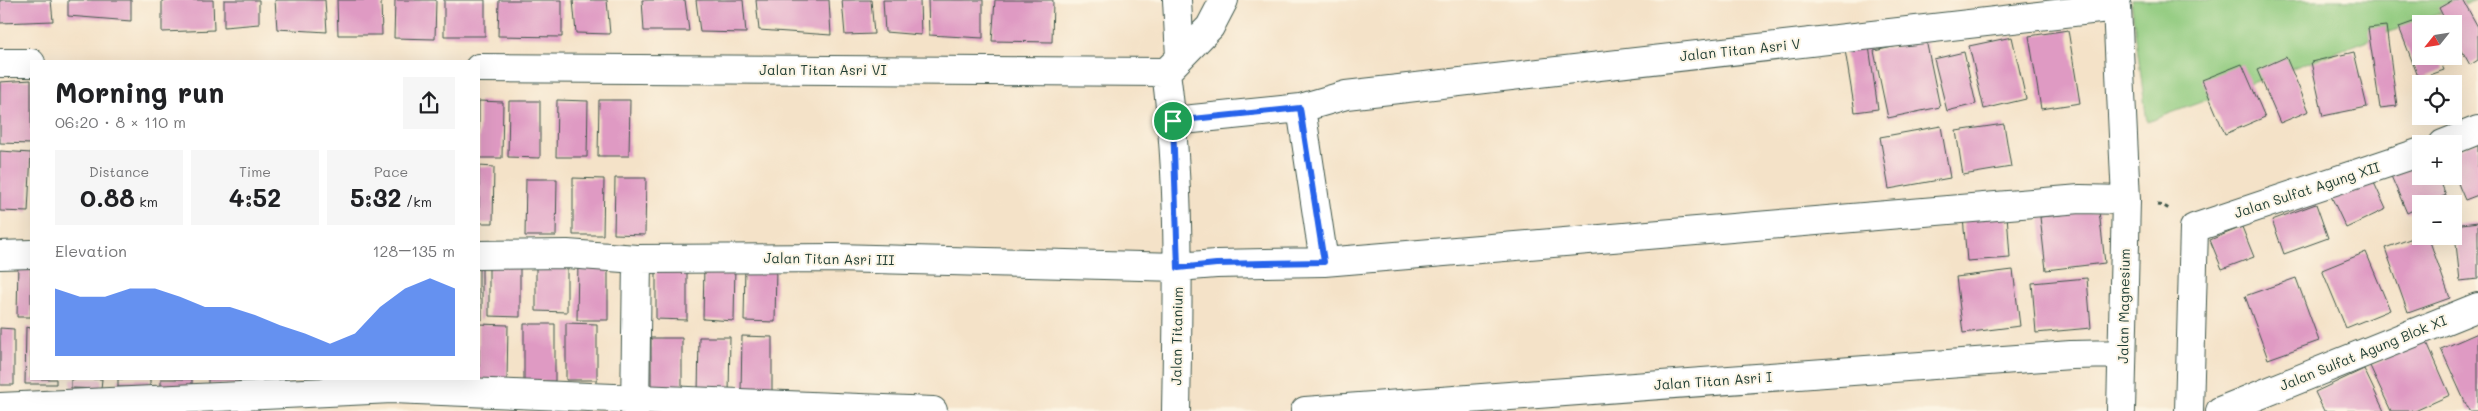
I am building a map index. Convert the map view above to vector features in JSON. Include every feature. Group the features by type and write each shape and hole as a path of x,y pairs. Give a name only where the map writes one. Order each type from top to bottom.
{"street":[{"name":"Jalan Titanium","path":"1176,411 1178,268 1173,65 1177,0"},
{"path":"1173,65 1210,27 1224,0"},
{"name":"Jalan Titan Asri V","path":"1173,121 1300,108 1346,95 2117,3 2126,200"},
{"path":"0,63 30,63"},
{"name":"Jalan Titan Asri VI","path":"480,68 1173,65"},
{"path":"1300,108 1324,262"},
{"path":"2462,136 2478,130"},
{"name":"Jalan Sulfat Agung XII","path":"2189,411 2194,228 2412,155"},
{"name":"Jalan Titan Asri III","path":"480,255 567,254 637,259 836,258 1178,268 1216,264 1324,262 2070,199 2126,200"},
{"name":"Jalan Magnesium","path":"2121,411 2126,200"},
{"path":"0,255 30,254"},
{"path":"635,405 637,259"},
{"name":"Jalan Sulfat Agung Blok XI","path":"2220,411 2478,307"},
{"name":"Jalan Titan Asri I","path":"1304,411 2071,355 2122,354"},
{"path":"0,406 392,389 635,405 933,411"}],"green space":[{"path":"2131,0 2476,0 2436,15 2412,15 2412,24 2147,122"}],"building":[{"path":"0,0 51,0 53,21 0,23"},
{"path":"68,0 131,0 131,21 68,16"},
{"path":"162,0 213,0 214,30 162,32"},
{"path":"224,0 259,0 259,24 224,27"},
{"path":"275,0 325,0 327,32 277,29"},
{"path":"337,0 381,0 382,35 338,35"},
{"path":"395,0 436,0 435,39 394,38"},
{"path":"444,0 485,0 485,36 444,36"},
{"path":"499,0 562,0 562,37 498,36"},
{"path":"573,0 607,0 610,34 576,33"},
{"path":"642,0 685,0 689,31 644,31"},
{"path":"696,0 743,0 746,33 700,32"},
{"path":"756,0 829,0 831,35 759,30"},
{"path":"842,0 871,0 874,34 845,35"},
{"path":"883,0 920,0 921,35 885,32"},
{"path":"928,0 983,0 983,38 929,35"},
{"path":"995,0 1053,0 1052,42 992,41"},
{"path":"2453,0 2463,0 2478,27 2478,60 2470,65 2462,50 2462,15 2442,15 2439,8"},
{"path":"2412,22 2412,61 2399,27"},
{"path":"2386,26 2397,106 2380,108 2368,28"},
{"path":"2068,30 2080,103 2041,109 2029,36"},
{"path":"2012,37 2026,99 1984,109 1969,46"},
{"path":"1926,40 1940,107 1888,118 1874,51"},
{"path":"1869,46 1878,109 1855,112 1845,50"},
{"path":"1964,52 1976,104 1947,111 1934,59"},
{"path":"2354,52 2367,107 2323,116 2311,62"},
{"path":"2286,57 2309,111 2280,123 2257,70"},
{"path":"2242,64 2265,117 2225,134 2202,80"},
{"path":"2414,65 2442,65 2444,70 2430,75 2417,75"},
{"path":"30,80 30,144 0,143 0,82"},
{"path":"557,100 588,101 587,157 556,157"},
{"path":"599,100 630,100 629,156 598,156"},
{"path":"480,101 503,102 502,158 480,158"},
{"path":"509,101 540,101 540,158 508,157"},
{"path":"2004,124 2011,167 1963,175 1956,131"},
{"path":"1941,126 1950,178 1889,189 1880,137"},
{"path":"2478,141 2478,195 2465,200 2459,185 2462,185 2462,148"},
{"path":"0,151 30,153 28,212 0,211"},
{"path":"2412,159 2412,185 2442,185 2446,195 2412,195 2412,210 2407,213 2388,169"},
{"path":"480,166 494,167 493,223 480,223"},
{"path":"2371,176 2386,209 2346,228 2330,194"},
{"path":"573,178 604,179 603,235 573,235"},
{"path":"615,178 646,178 645,235 614,234"},
{"path":"526,179 557,179 556,236 525,236"},
{"path":"2316,204 2328,238 2284,254 2272,220"},
{"path":"2099,211 2105,263 2046,270 2040,217"},
{"path":"2007,214 2010,258 1967,261 1963,218"},
{"path":"2478,222 2478,279 2460,281 2456,245 2462,245 2462,224"},
{"path":"2242,227 2254,257 2222,269 2210,240"},
{"path":"2412,238 2412,245 2431,245 2450,298 2408,313 2385,248"},
{"path":"2366,252 2390,310 2346,328 2322,270"},
{"path":"536,255 567,256 567,312 536,311"},
{"path":"18,260 30,260 30,317 17,317"},
{"path":"489,260 520,260 520,317 489,316"},
{"path":"480,263 482,264 482,320 480,320"},
{"path":"578,263 608,264 608,320 577,320"},
{"path":"656,263 687,263 687,320 656,319"},
{"path":"704,264 735,264 734,321 703,319"},
{"path":"745,265 776,266 775,322 744,321"},
{"path":"2013,270 2020,326 1963,333 1956,277"},
{"path":"2087,278 2091,328 2036,333 2032,283"},
{"path":"2296,278 2319,341 2268,359 2245,296"},
{"path":"566,323 597,324 597,380 566,380"},
{"path":"480,324 508,325 507,381 480,379"},
{"path":"524,324 555,324 555,381 524,381"},
{"path":"26,327 30,328 30,380 56,380 56,384 25,384"},
{"path":"0,328 14,329 14,385 0,385"},
{"path":"2478,333 2478,411 2469,411 2441,349"},
{"path":"742,336 772,337 772,393 741,392"},
{"path":"699,337 730,337 729,394 698,393"},
{"path":"651,338 682,338 682,394 651,394"},
{"path":"2426,340 2450,395 2415,411 2391,411 2370,366"},
{"path":"2364,369 2384,411 2324,411 2315,392"},
{"path":"71,380 102,380 101,389 71,388"},
{"path":"118,380 150,380 150,388 118,387"},
{"path":"161,380 192,380 192,387 161,387"},
{"path":"208,380 239,380 239,385 208,384"},
{"path":"255,380 286,380 286,384 255,384"}],"route":[{"path":"1300,108 1324,262 1216,264 1178,268 1173,121 1300,108"}]}
